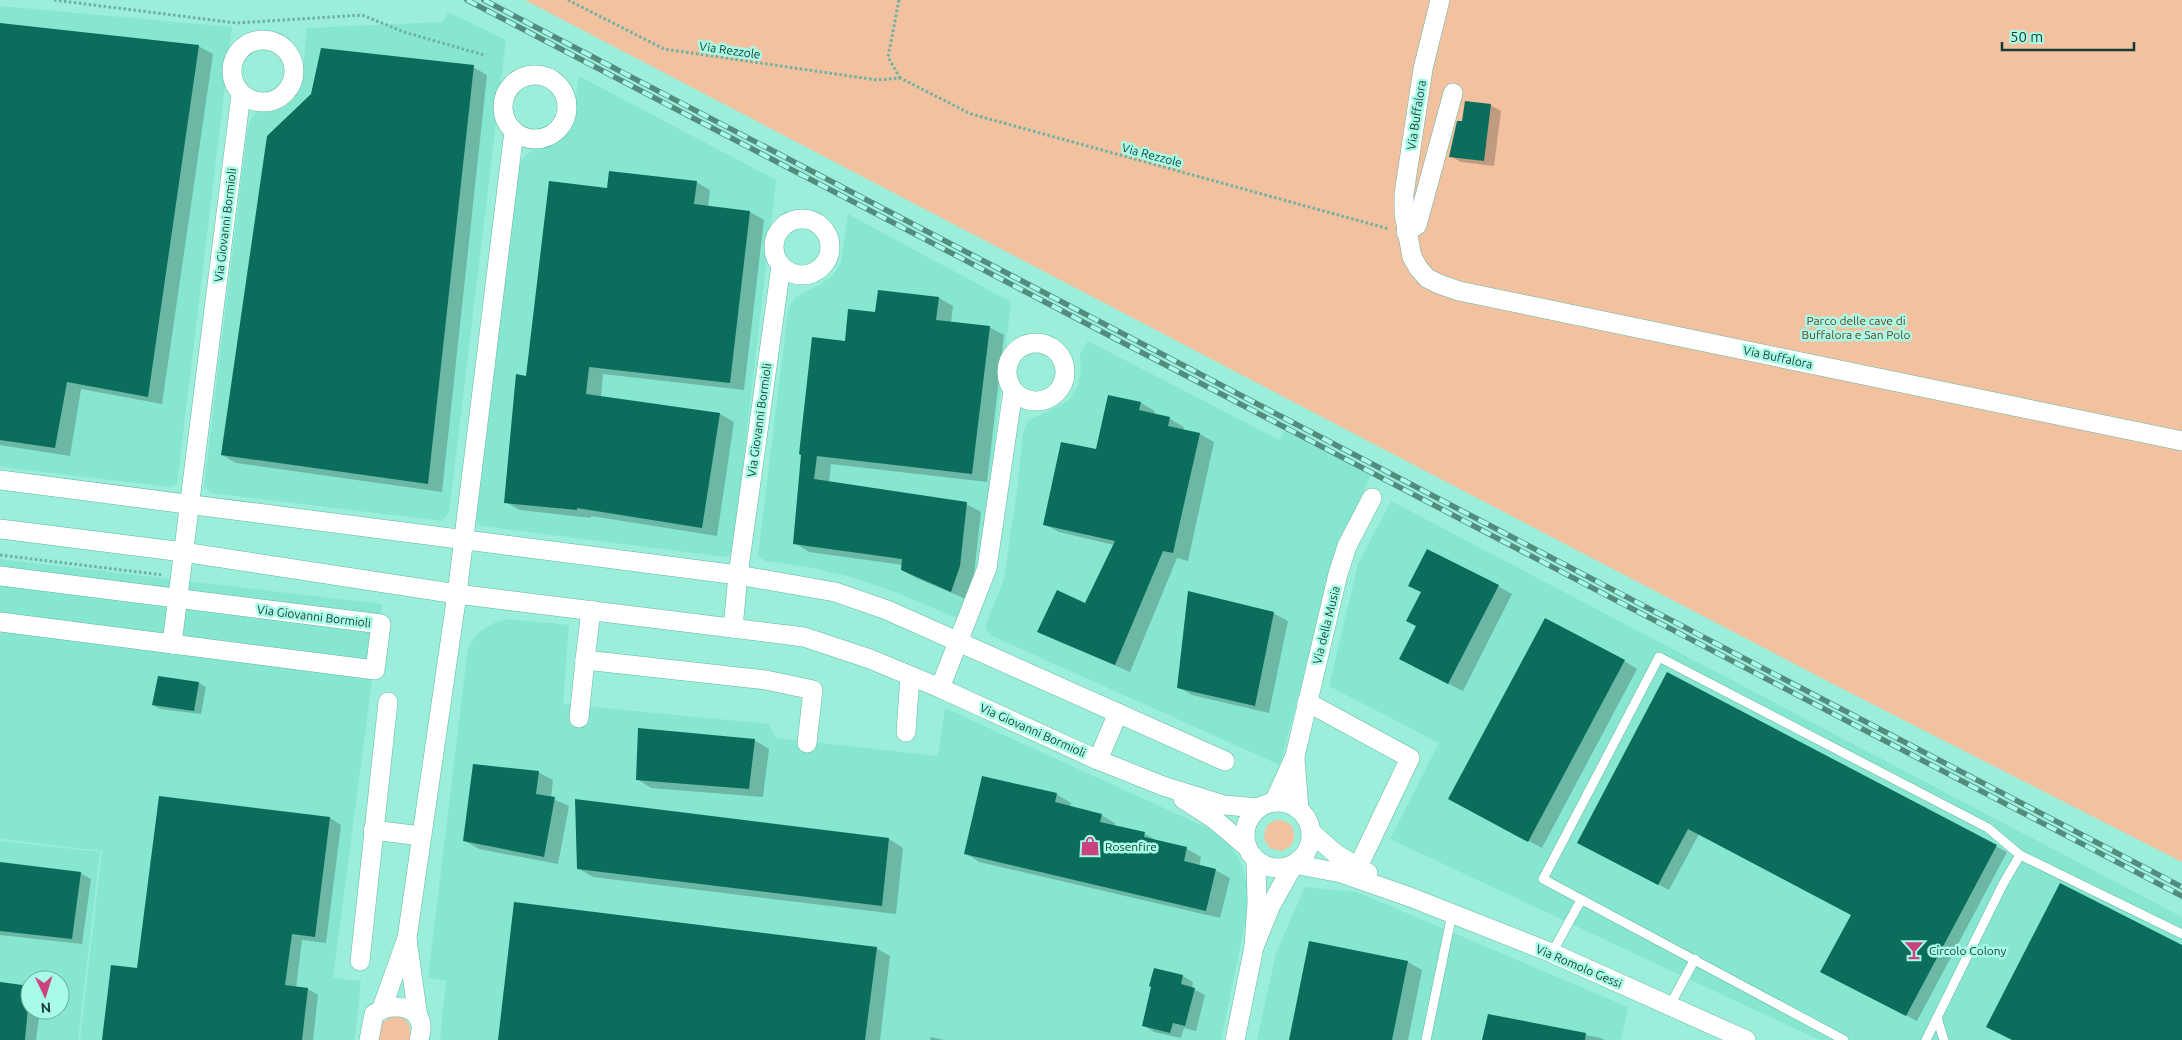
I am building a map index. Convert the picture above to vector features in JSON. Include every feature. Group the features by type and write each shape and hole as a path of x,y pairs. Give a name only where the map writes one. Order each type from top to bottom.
{"street":[{"name":"Via Buffalora","path":"1440,0 1423,69 1404,194 1406,232 1412,257 1427,278 1459,291 2182,441"},
{"path":"1406,232 1417,225 1453,93"},
{"name":"Via Giovanni Bormioli","path":"172,644 242,94"},
{"path":"382,1008 407,938 457,594 514,131"},
{"name":"Via Giovanni Bormioli","path":"732,628 781,266"},
{"path":"940,688 987,568 1013,391"},
{"path":"0,480 738,575 835,592 887,610 959,640 1225,761"},
{"name":"Via della Musia","path":"1254,947 1271,905 1294,864 1308,851 1312,833 1310,824 1299,809 1295,756 1306,702 1338,574 1347,546 1372,498"},
{"name":"Via Giovanni Bormioli","path":"0,529 183,552 457,594 804,637 870,659 940,688 1098,760 1163,786 1224,805 1266,805"},
{"name":"Via Giovanni Bormioli","path":"0,576 381,624 375,670 0,622"},
{"path":"579,718 591,610"},
{"path":"585,660 766,680 812,690 807,743"},
{"path":"906,732 910,676"},
{"path":"360,961 388,702"},
{"path":"1306,702 1410,758 1358,867"},
{"name":"Via Giovanni Bormioli","path":"1098,760 1118,713"},
{"name":"Via della Musia","path":"1235,1040 1254,947 1258,902 1252,854 1245,836 1246,825 1251,816 1266,805 1295,756"},
{"name":"Via Giovanni Bormioli","path":"1163,786 1214,819 1252,854"},
{"path":"1266,805 1283,802 1299,809"},
{"path":"373,830 421,836"},
{"name":"Via Romolo Gessi","path":"1312,833 1336,854 1410,897"},
{"path":"1252,854 1275,868 1294,864"},
{"name":"Via Romolo Gessi","path":"1294,864 1341,873 1410,897 1552,954 1746,1040"},
{"path":"407,938 418,1017 421,1025 419,1040"},
{"path":"369,1040 374,1014 382,1008 394,1006 408,1009 418,1017"}],"lane":[{"path":"1844,1040 1542,879 1659,657 1988,828 2020,855 2182,934"},
{"path":"1926,1040 2003,884 2020,855"},
{"path":"1552,954 1581,900"},
{"path":"1426,1040 1452,914"},
{"path":"1670,1005 1695,959"},
{"path":"1937,1018 1944,1040"}],"path":[{"path":"54,0 236,23 362,15 404,32 484,55"},
{"name":"Via Rezzole","path":"568,0 664,50 877,80 900,78 971,114 1383,228 1406,232"},
{"path":"899,0 888,57 900,78"},
{"path":"0,555 180,577"}],"shaded area":[{"path":"0,6 232,27 177,484 170,487 0,467"},
{"path":"448,12 506,40 449,513 442,521 211,493 204,486 250,120 256,113 285,101 296,88 303,70 307,28 443,22"},
{"path":"579,76 776,180 733,551 726,557 481,526 476,521 517,174 522,159 533,149 563,134 572,121"},
{"path":"848,214 1011,302 978,570 961,616 954,617 895,592 851,577 808,567 765,561 758,556 788,312 792,301 797,296 819,285 833,275 841,262"},
{"path":"1088,341 1279,440 1285,431 1371,475 1338,546 1280,765 990,635 987,630 986,624 1004,579 1023,433 1028,421 1068,401 1078,386 1081,370 1080,354"},
{"path":"1391,501 2182,917 2182,1040 1819,1040 1390,839 1439,743 1329,686 1358,564"},
{"path":"0,559 382,604 333,978 361,981 355,1040 80,1040 102,851 0,839"},
{"path":"509,619 569,625 563,704 769,724 776,738 938,756 945,708 1214,831 1232,847 1243,867 1248,889 1247,914 1221,1040 440,1040 446,981 428,978 468,648 478,633 494,623"},
{"path":"0,841 100,852 78,1040 0,1040"},
{"path":"1305,887 1357,892 1628,1007 1621,1040 1257,1040 1276,953"}],"green space":[{"name":"Parco delle cave di Buffalora e San Polo","path":"525,0 2182,0 2182,862 1829,682"},
{"path":"1276,820 1286,822 1294,831 1291,846 1281,851 1270,848 1264,839 1266,826"},
{"path":"392,1016 402,1018 408,1022 410,1040 379,1040 382,1023"}],"building":[{"path":"0,23 199,45 148,397 67,382 55,448 0,440"},
{"path":"321,48 474,65 428,484 221,455 267,136 311,94"},
{"path":"1465,101 1491,104 1484,161 1449,157 1457,121 1462,121"},
{"path":"609,171 697,181 694,204 750,211 730,383 589,367 586,394 720,413 702,528 577,508 577,510 504,503 516,374 526,376 549,181 607,188"},
{"path":"878,290 939,297 936,320 990,326 972,474 817,456 814,479 967,502 960,566 951,592 901,570 902,559 793,544 801,455 799,454 812,337 845,341 848,309 875,312"},
{"path":"1108,395 1141,402 1139,410 1170,417 1168,426 1200,433 1173,553 1163,551 1115,665 1037,632 1057,590 1085,603 1115,541 1043,525 1061,442 1096,449"},
{"path":"1427,549 1499,585 1448,684 1399,659 1416,626 1406,621 1421,592 1408,586"},
{"path":"1188,591 1274,612 1255,706 1177,688"},
{"path":"1545,618 1625,660 1528,842 1448,799"},
{"path":"1667,672 1997,845 1906,1016 1820,972 1851,915 1688,829 1658,885 1577,843"},
{"path":"158,676 199,682 194,711 152,705"},
{"path":"638,728 755,739 749,789 636,780"},
{"path":"473,764 539,771 536,794 555,797 544,857 463,841"},
{"path":"982,776 1057,793 1055,802 1102,814 1100,822 1145,832 1144,837 1187,847 1184,861 1216,869 1206,911 964,854"},
{"path":"159,796 330,817 315,937 292,934 285,985 308,988 302,1040 102,1040 111,965 137,968"},
{"path":"575,799 889,838 882,906 577,869"},
{"path":"0,862 81,872 72,939 0,931"},
{"path":"2060,883 2182,945 2182,1040 2012,1040 1986,1027"},
{"path":"514,902 877,947 865,1040 498,1040"},
{"path":"1309,941 1408,961 1392,1040 1289,1040"},
{"path":"1154,968 1183,975 1181,984 1195,988 1185,1026 1173,1023 1170,1033 1142,1026"},
{"path":"0,982 20,985 20,1020 27,1020 25,1040 0,1040"},
{"path":"1488,1014 1586,1033 1585,1040 1482,1040"}],"railway":[{"path":"467,0 2182,896"},
{"path":"484,0 2182,887"}],"place":[{"name":"Rosenfire","path":"1090,846"},
{"name":"Circolo Colony","path":"1914,950"}]}
